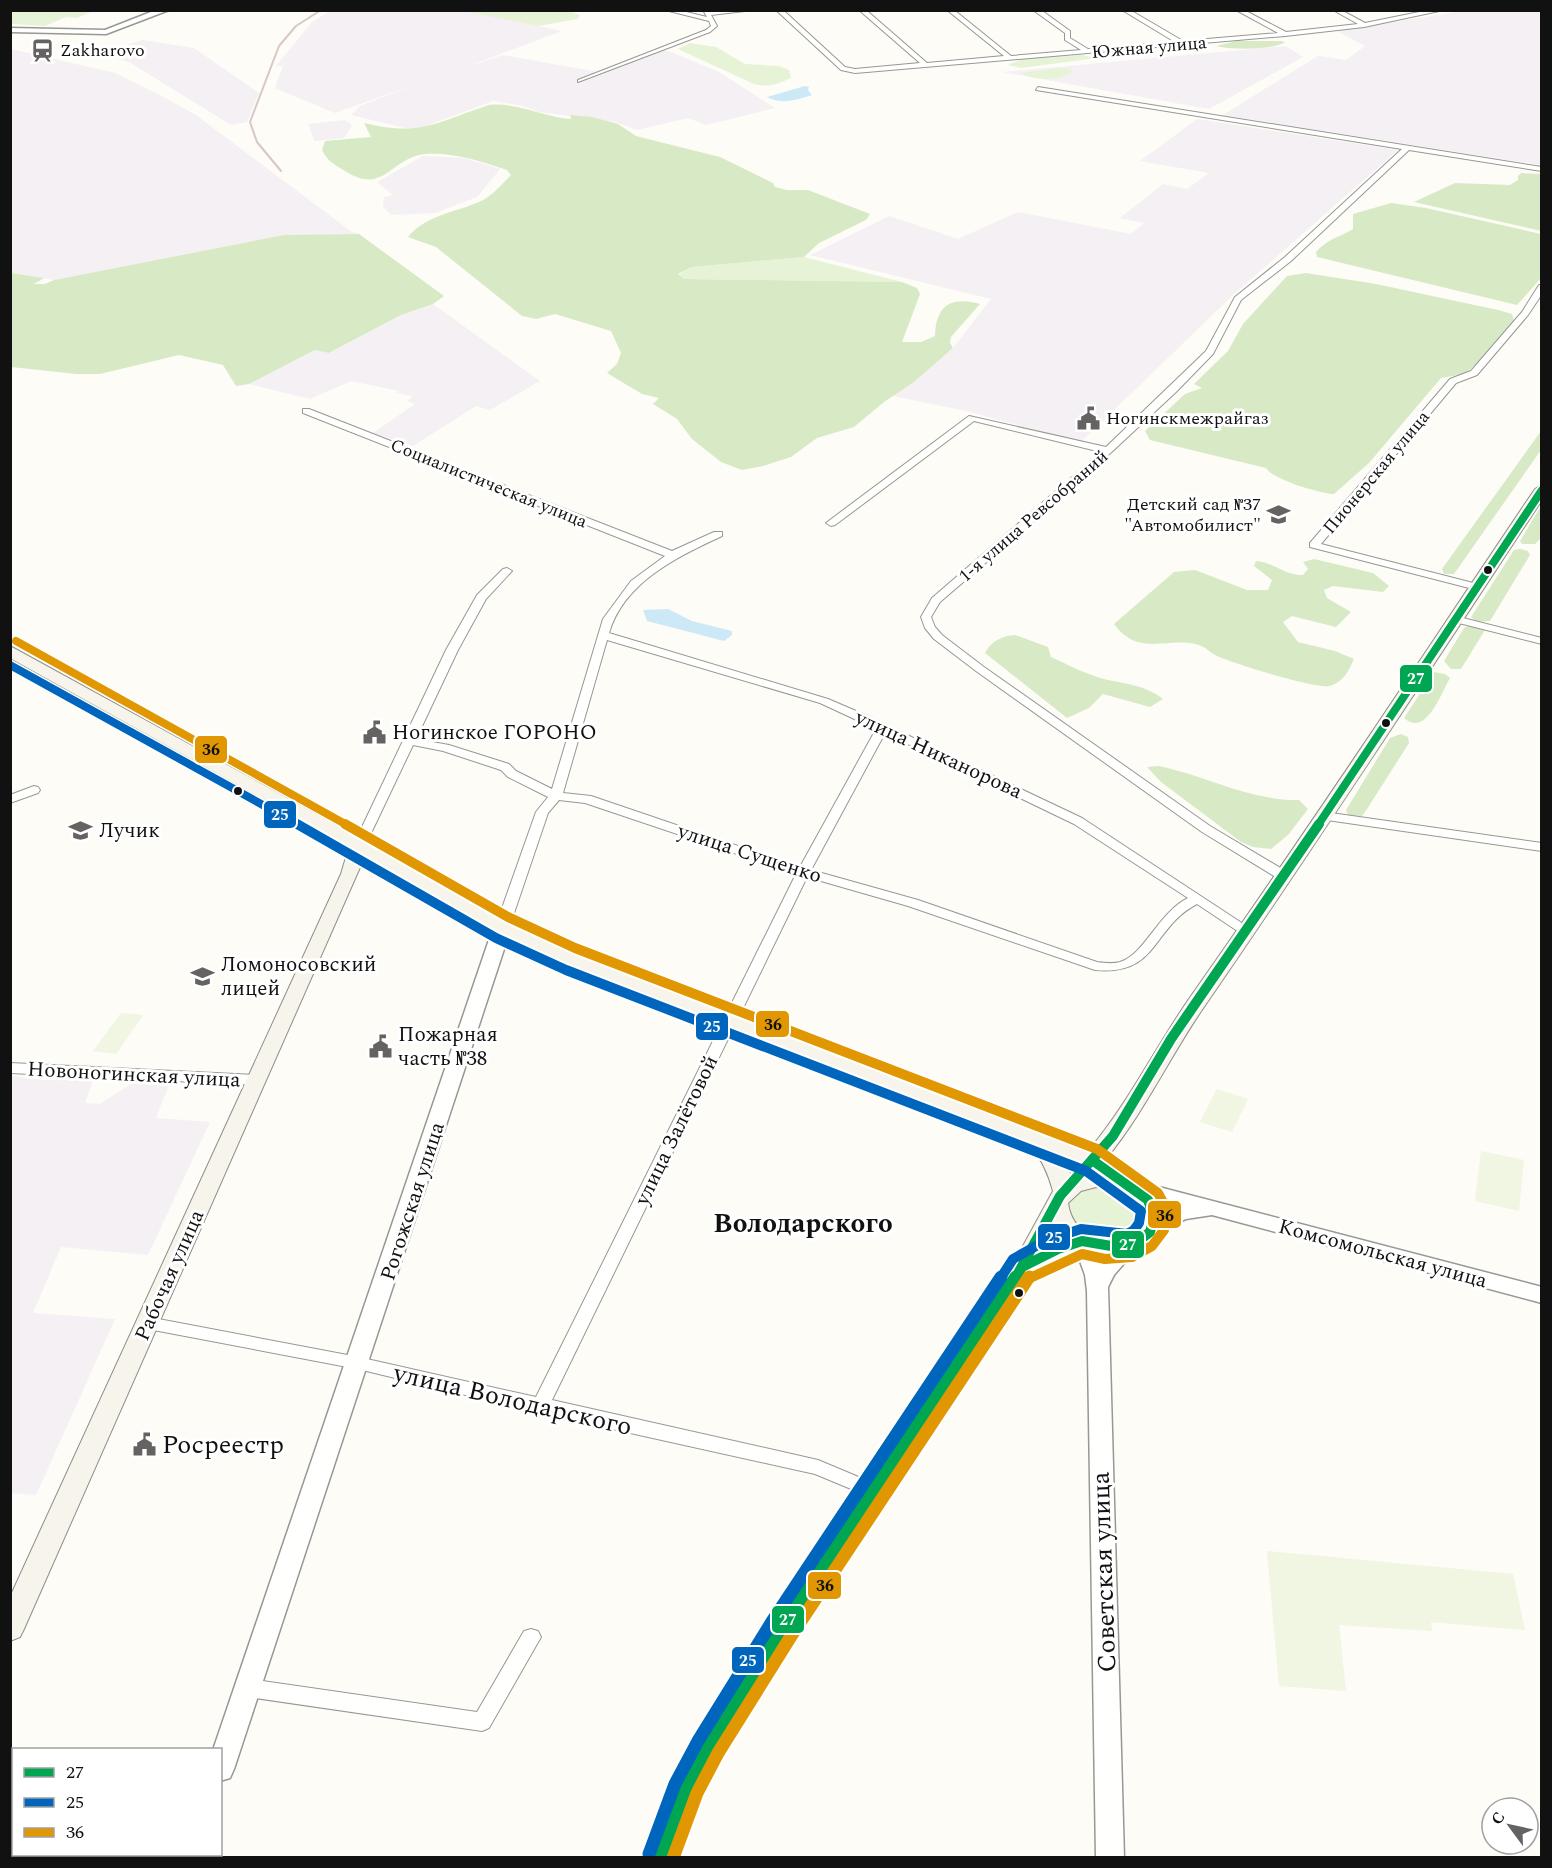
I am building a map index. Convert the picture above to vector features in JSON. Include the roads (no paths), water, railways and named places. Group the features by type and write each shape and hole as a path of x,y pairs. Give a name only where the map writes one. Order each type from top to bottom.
{"main road":[{"path":"660,1857 686,1788 708,1747 783,1627 1022,1267 1063,1193 1113,1136 1171,1039 1266,903 1542,489"},
{"path":"10,651 502,928 570,959 1092,1160 1148,1200 1153,1208 1153,1225 1144,1237 1129,1245 1105,1247 1083,1242 1060,1224 1056,1209 1063,1193 1061,1176 1040,1141"},
{"name":"Рабочая улица","path":"10,1629 350,874 359,846"},
{"path":"1113,1136 1108,1155 1124,1182"},
{"path":"1063,1193 1096,1179 1124,1182"},
{"path":"1022,1267 1058,1248 1083,1242"}],"street":[{"path":"10,30 99,33 116,30 165,10"},
{"path":"668,10 712,20"},
{"path":"580,81 691,39 714,26 707,12 750,10"},
{"name":"Южная улица","path":"780,10 843,69 855,71 1285,34 1364,25 1417,12 1441,10"},
{"path":"862,10 926,65"},
{"path":"950,10 1011,58"},
{"path":"1036,10 1068,32 1067,39 1089,52"},
{"path":"1125,10 1184,44"},
{"path":"1239,10 1285,34"},
{"path":"1336,10 1364,25"},
{"path":"1038,89 1542,169"},
{"name":"1-я улица Ревсобраний","path":"1284,876 1206,829 980,669 938,637 927,623 927,612 936,600 1109,450 1210,352 1238,299 1288,259 1407,148"},
{"name":"Пионерская улица","path":"1477,587 1314,545 1453,381 1474,374 1525,313 1542,287"},
{"name":"Социалистическая улица","path":"306,411 672,555"},
{"path":"831,523 972,418 1109,450"},
{"name":"Рогожская улица","path":"222,1763 542,812 556,796 608,619 635,583 672,555 718,534"},
{"name":"Рабочая улица","path":"359,846 427,698 481,597 507,571"},
{"path":"1455,619 1542,641"},
{"name":"улица Никанорова","path":"604,635 824,701 1078,821 1247,931"},
{"name":"улица Залётовой","path":"540,1406 803,872 882,728"},
{"name":"улица Сущенко","path":"409,741 445,748 505,766 512,774 556,796 587,798 803,872 913,903 1095,966 1116,968 1138,958 1174,913 1198,898"},
{"path":"10,799 34,790"},
{"path":"1324,816 1542,847"},
{"name":"Новоногинская улица","path":"10,1068 258,1080"},
{"name":"Комсомольская улица","path":"1124,1182 1224,1211 1542,1294"},
{"name":"Комсомольская улица","path":"1153,1225 1183,1212 1224,1211"},
{"name":"Советская улица","path":"1083,1242 1098,1286 1110,1857"},
{"path":"1098,1286 1105,1271 1129,1245"},
{"name":"улица Володарского","path":"148,1323 358,1363 540,1406 818,1467 874,1491"},
{"path":"248,1688 482,1722 531,1637"}],"water":[{"path":"805,86 809,87 808,90 812,95 783,101 767,97"},
{"path":"668,609 692,621 732,631 732,635 724,641 647,621 643,610"}],"railway":[{"path":"281,171 257,142 250,122 279,46 296,26 321,10"}],"place":[{"name":"Zakharovo","path":"42,50"},
{"name":"Ногинскмежрайгаз","path":"1088,418"},
{"name":"Детский сад №37 \"Автомобилист\"","path":"1279,514"},
{"name":"Ногинское ГОРОНО","path":"374,732"},
{"name":"Лучик","path":"81,830"},
{"name":"Ломоносовский лицей","path":"203,976"},
{"name":"Пожарная часть №38","path":"380,1046"},
{"name":"Росреестр","path":"144,1444"}],"district":[{"name":"Володарского","path":"803,1223"}]}
